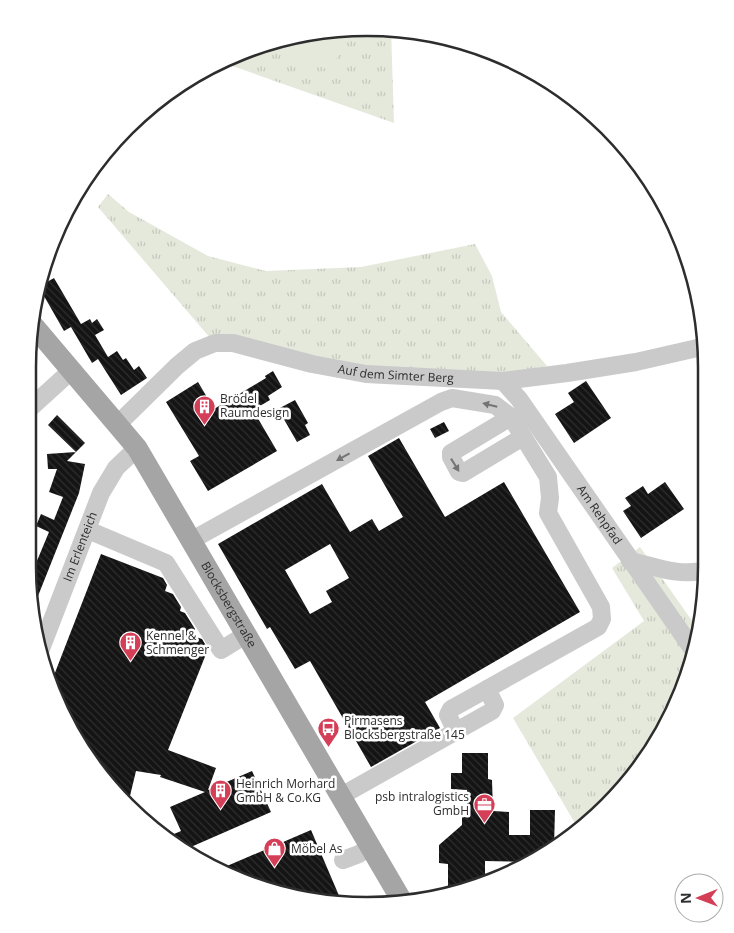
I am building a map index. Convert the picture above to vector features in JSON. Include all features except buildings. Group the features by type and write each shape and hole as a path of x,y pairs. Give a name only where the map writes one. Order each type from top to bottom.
{"main road":[{"name":"Blocksbergstraße","path":"38,331 137,448 398,895"}],"street":[{"name":"Auf dem Simter Berg","path":"118,424 177,366 195,351 215,343 233,343 312,364 366,374 503,381 626,364 697,348"},
{"path":"36,403 72,370"},
{"name":"Am Rehpfad","path":"503,381 519,399 688,643"},
{"path":"192,540 441,402 452,398 495,404 511,417 548,478 550,498 548,513 601,608 602,619 598,626 487,689 495,705 492,711 341,796"},
{"path":"511,417 451,453 450,458 459,472 463,473 523,437"},
{"name":"Im Erlenteich","path":"44,637 101,493 110,476 124,459 137,448"},
{"path":"88,530 166,563 221,650 247,634"},
{"path":"630,561 676,573 698,572"},
{"path":"343,860 370,848"}],"green space":[{"path":"367,36 391,37 394,123 231,65 281,48 324,39"},
{"path":"344,37 332,71 275,50 302,43"},
{"path":"108,194 129,212 208,256 266,271 361,267 475,244 492,276 501,312 547,366 518,373 398,370 217,346 98,207"},
{"path":"640,547 693,622 686,652 673,693 642,750 616,784 575,823 513,718 644,621 612,568"}],"place":[{"name":"Brödel Raumdesign","path":"204,425"},
{"name":"Kennel & Schmenger","path":"130,662"},
{"name":"Pirmasens Blocksbergstraße 145","path":"328,747"},
{"name":"Heinrich Morhard GmbH & Co.KG","path":"220,810"},
{"name":"psb intralogistics GmbH","path":"485,823"},
{"name":"Möbel As","path":"275,868"}]}
